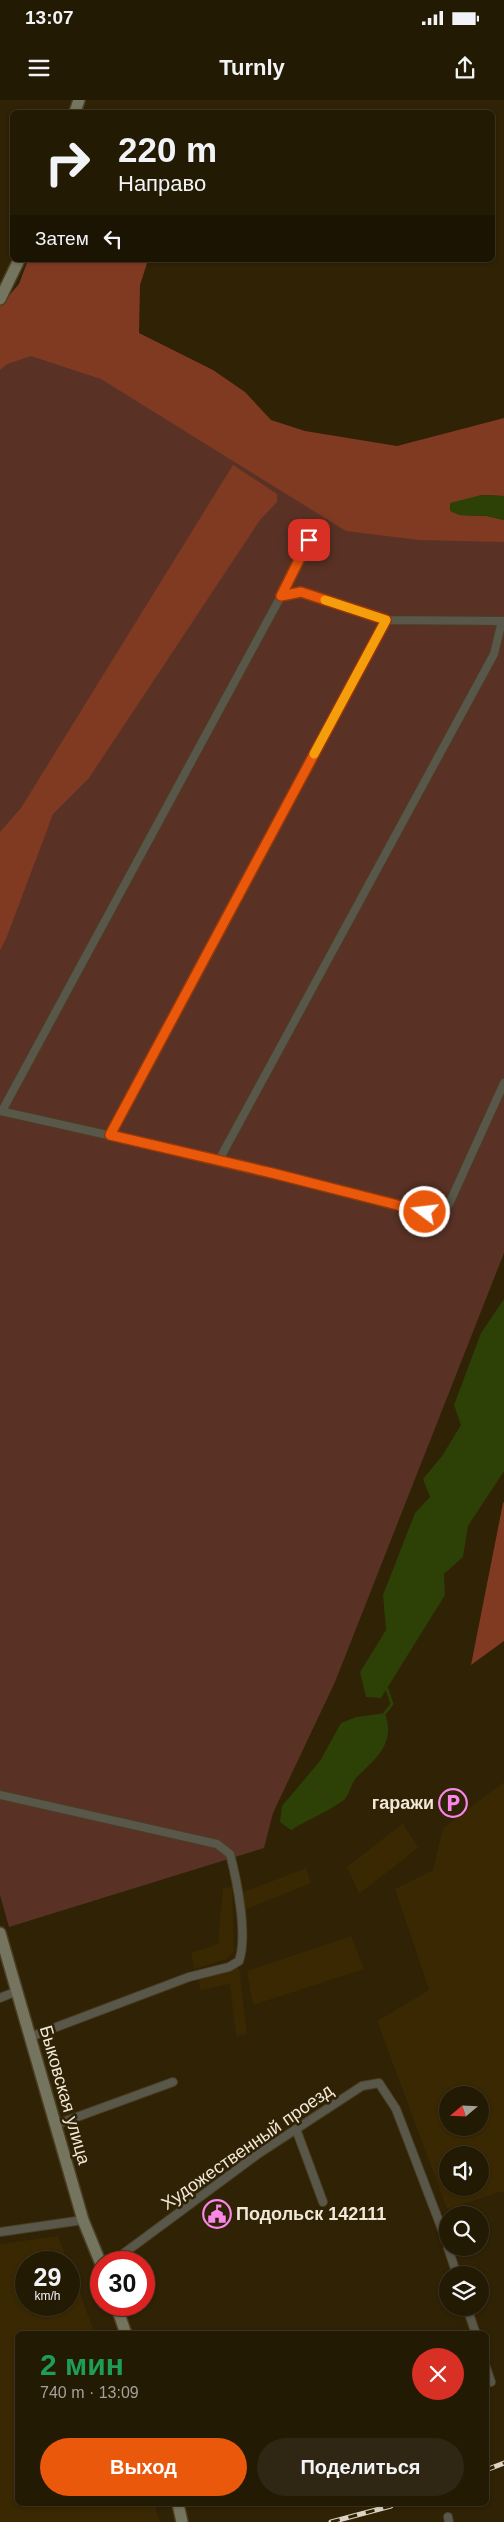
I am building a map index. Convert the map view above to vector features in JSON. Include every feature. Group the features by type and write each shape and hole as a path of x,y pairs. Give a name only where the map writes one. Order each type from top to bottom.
{"street":[{"path":"0,299 18,262"},
{"path":"309,540 281,596 1,1111 219,1160 425,1212 450,1204 504,1083"},
{"path":"219,1160 494,654 503,621 386,620 301,592 281,596"},
{"path":"110,1135 386,620"},
{"path":"0,1795 218,1844 230,1854 241,1917 243,1945 241,1955 239,1961 229,1967 189,1978 30,2037"},
{"name":"Быковская улица","path":"0,1933 83,2220 96,2251"},
{"path":"0,1998 17,1991"},
{"path":"55,2125 173,2082"},
{"name":"Художественный проезд","path":"127,2251 296,2129 362,2086 378,2083 396,2109 439,2222"},
{"path":"296,2129 323,2202"},
{"path":"0,2232 83,2220"},
{"path":"120,2316 125,2331"},
{"path":"470,2316 475,2331"},
{"path":"489,2376 491,2382"},
{"path":"178,2506 182,2522"}],"shaded area":[{"path":"27,262 147,262 140,285 139,333 213,370 245,392 271,420 305,431 397,446 504,418 504,496 481,495 459,515 487,516 504,520 504,542 419,540 346,531 101,379 31,356 7,364 0,370 0,306 19,284"},
{"path":"25,345 101,368 359,524 504,524 504,1253 335,1682 273,1813 264,1848 9,1927 0,1895 0,355"},
{"path":"233,465 277,494 277,502 260,520 89,778 53,814 6,939 0,950 0,832 21,808"},
{"path":"481,495 504,496 504,520 487,516 459,515 450,511 450,503"},
{"path":"504,1299 504,1471 468,1526 463,1557 444,1574 445,1595 381,1698 366,1697 360,1672 386,1630 383,1595 415,1513 430,1497 423,1479 442,1456 461,1425 454,1405 481,1333"},
{"path":"503,1503 504,1641 471,1665"},
{"path":"385,1713 388,1724 386,1742 377,1757 356,1778 345,1799 291,1830 280,1822 282,1806 320,1761 341,1723 356,1717"},
{"path":"504,1782 504,2194 503,2191 489,2196 489,2146 439,2146 439,2188 377,2021 429,1990 395,1889 433,1870 443,1828"},
{"path":"403,1823 418,1848 359,1894 347,1867"},
{"path":"306,1868 311,1883 242,1911 241,1893"},
{"path":"232,1887 234,1951 227,1959 194,1969 191,1953 218,1944 223,1888"},
{"path":"351,1936 364,1969 253,2005 247,1971"},
{"path":"239,1968 247,2034 236,2036 230,1984 200,1990 198,1978"},
{"path":"442,2196 487,2196 456,2206 446,2206"},
{"path":"58,2236 64,2251 15,2251 15,2316 80,2316 80,2294 94,2331 15,2331 15,2506 155,2506 160,2522 0,2522 0,2244"}],"waterway":[{"path":"385,1713 392,1704 387,1689"}],"railway":[{"path":"489,2469 504,2463"},
{"path":"331,2522 391,2506"}],"slow traffic":[{"path":"314,754 386,620 325,600"}],"place":[{"name":"гаражи","path":"453,1803"},
{"name":"Подольск 142111","path":"217,2214"}],"route":[{"path":"309,540 281,596 301,592 386,620 110,1135 219,1160 425,1212"}]}
